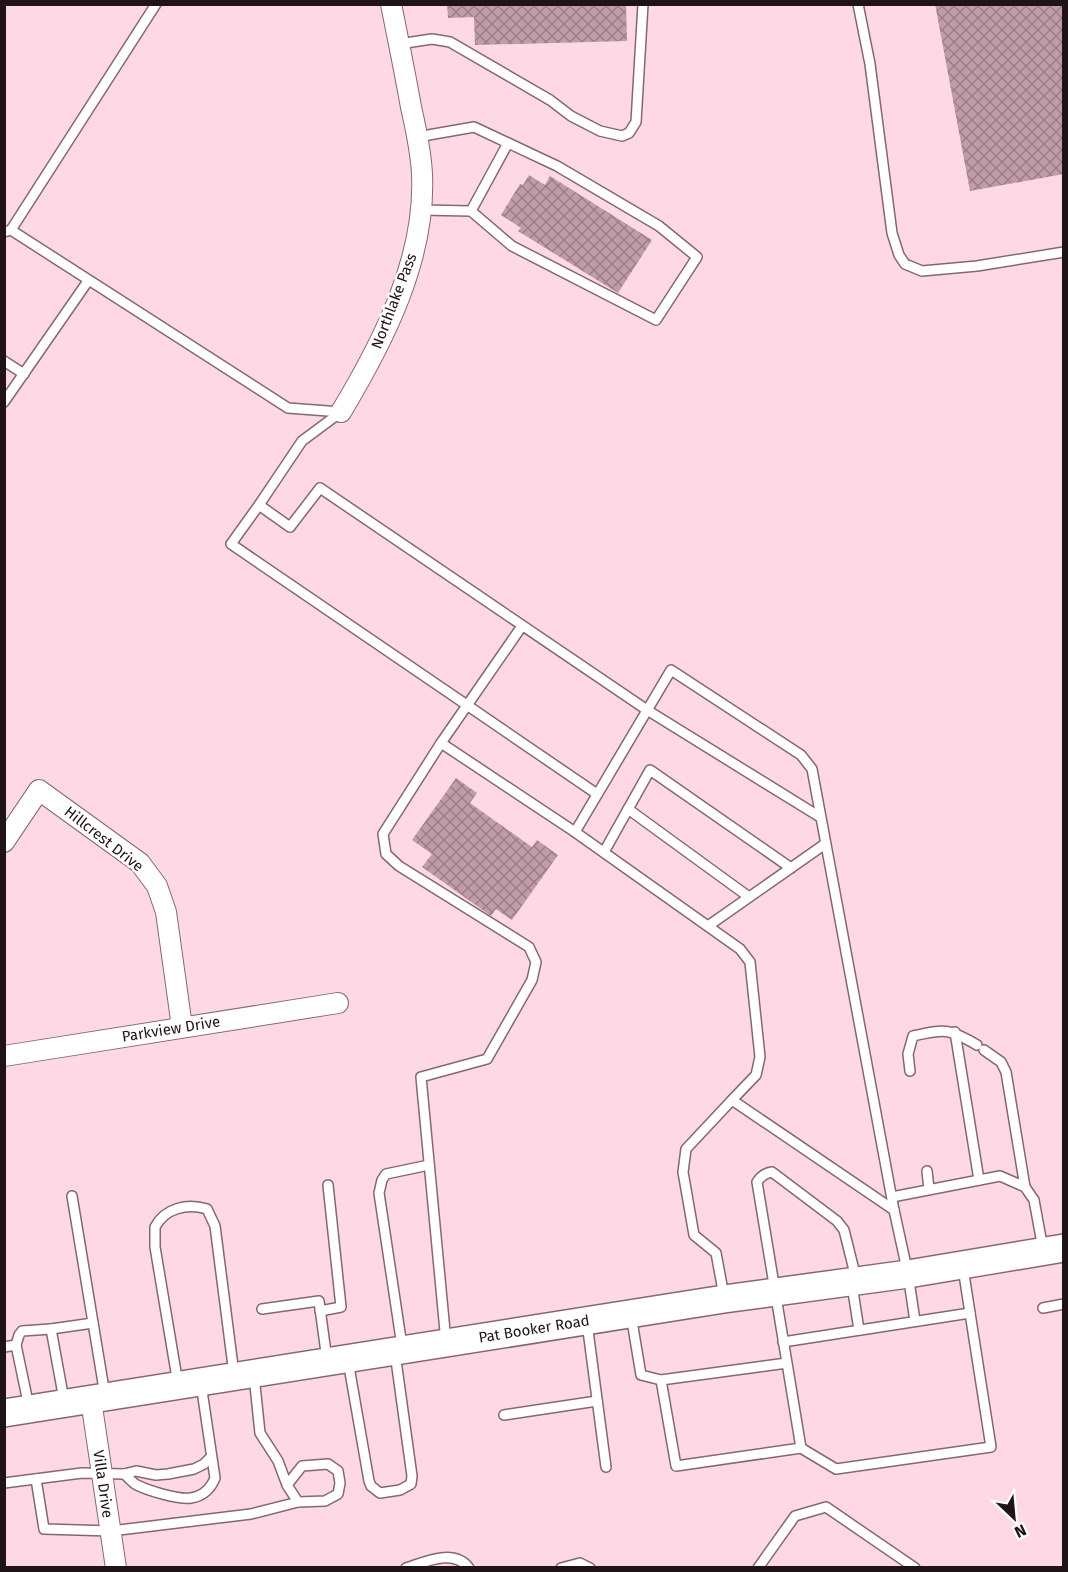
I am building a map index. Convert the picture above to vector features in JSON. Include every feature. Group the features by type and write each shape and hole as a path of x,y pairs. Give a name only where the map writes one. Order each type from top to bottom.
{"main road":[{"name":"Pat Booker Road","path":"17,1411 630,1313 908,1274 1054,1249"}],"street":[{"name":"Northlake Pass","path":"341,412 366,370 402,289 415,251 421,210 422,174 417,137 391,4"},
{"name":"Hillcrest Drive","path":"4,842 39,790 140,863 157,886 166,912 182,1028"},
{"name":"Parkview Drive","path":"4,1056 338,1003"},
{"name":"Villa Drive","path":"98,1399 102,1474 111,1531 113,1567"}],"lane":[{"path":"156,4 8,231 288,408 341,412"},
{"path":"399,44 432,39 450,42 550,100 571,116 600,131 622,136 629,134 636,122 643,4"},
{"path":"858,4 870,64 892,233 899,255 905,264 922,271 977,266 1064,252"},
{"path":"417,137 474,127 557,166 659,226 697,257 656,320 512,246 471,211 421,210"},
{"path":"471,211 508,143"},
{"path":"4,402 88,280"},
{"path":"4,361 24,374"},
{"path":"341,412 302,441 231,544 597,794"},
{"path":"259,505 290,527 320,488 647,710 820,817"},
{"path":"447,1343 421,1077 487,1059 532,980 536,962 529,947 399,866 386,854 383,834 441,743 522,626"},
{"path":"575,832 671,670 801,755 812,769 915,1321"},
{"path":"441,743 604,852 740,949 750,962 760,1058 756,1075 686,1149 683,1172 694,1235 716,1253 724,1299"},
{"path":"604,852 650,770 791,868"},
{"path":"628,809 749,897"},
{"path":"708,926 825,844"},
{"path":"910,1071 908,1054 913,1036 937,1031 956,1032 1001,1062 1006,1072 1024,1187"},
{"path":"956,1032 980,1180"},
{"path":"732,1100 894,1210"},
{"path":"262,1309 319,1300 320,1311 338,1360 371,1486 380,1493 400,1490 411,1484 399,1351 379,1192 382,1180 387,1174 429,1165"},
{"path":"927,1171 929,1189"},
{"path":"801,1448 757,1182 760,1177 772,1172 837,1221 844,1230 854,1281 859,1330"},
{"path":"892,1197 1000,1176 1024,1187 1034,1200 1054,1249"},
{"path":"320,1311 341,1307 328,1185"},
{"path":"72,1196 93,1323 98,1399"},
{"path":"124,1474 134,1483 169,1496 190,1498 205,1492 215,1478 155,1247 155,1227 169,1210 195,1205 207,1209 215,1226 244,1375 260,1433 278,1461 287,1485 298,1502"},
{"path":"661,1380 676,1466 801,1448 836,1469 991,1447 963,1264"},
{"path":"1043,1308 1064,1304"},
{"path":"630,1313 641,1375 661,1380 787,1363"},
{"path":"783,1342 970,1313"},
{"path":"586,1321 606,1467"},
{"path":"17,1411 16,1345 22,1331 93,1323"},
{"path":"51,1329 64,1404"},
{"path":"4,1347 16,1345"},
{"path":"504,1415 597,1401"},
{"path":"4,1483 82,1473 124,1474 136,1471 156,1475 182,1472 204,1464 211,1457"},
{"path":"36,1479 44,1529 111,1531 250,1514 298,1502 325,1502 338,1494 340,1483 338,1471 328,1464 302,1466 287,1485"},
{"path":"758,1568 795,1516 826,1507 915,1568"},
{"path":"406,1568 441,1558 456,1558 464,1561 469,1568"},
{"path":"561,1568 580,1563 590,1568"}],"building":[{"path":"447,4 626,4 627,41 475,45 474,17 448,18"},
{"path":"935,4 1064,4 1064,174 970,191"},
{"path":"529,175 545,185 550,176 652,240 618,293 518,231 521,228 501,215 520,184 523,185"},
{"path":"456,778 477,793 470,803 532,847 537,840 558,855 512,920 496,909 491,916 422,867 432,854 412,840"}]}
